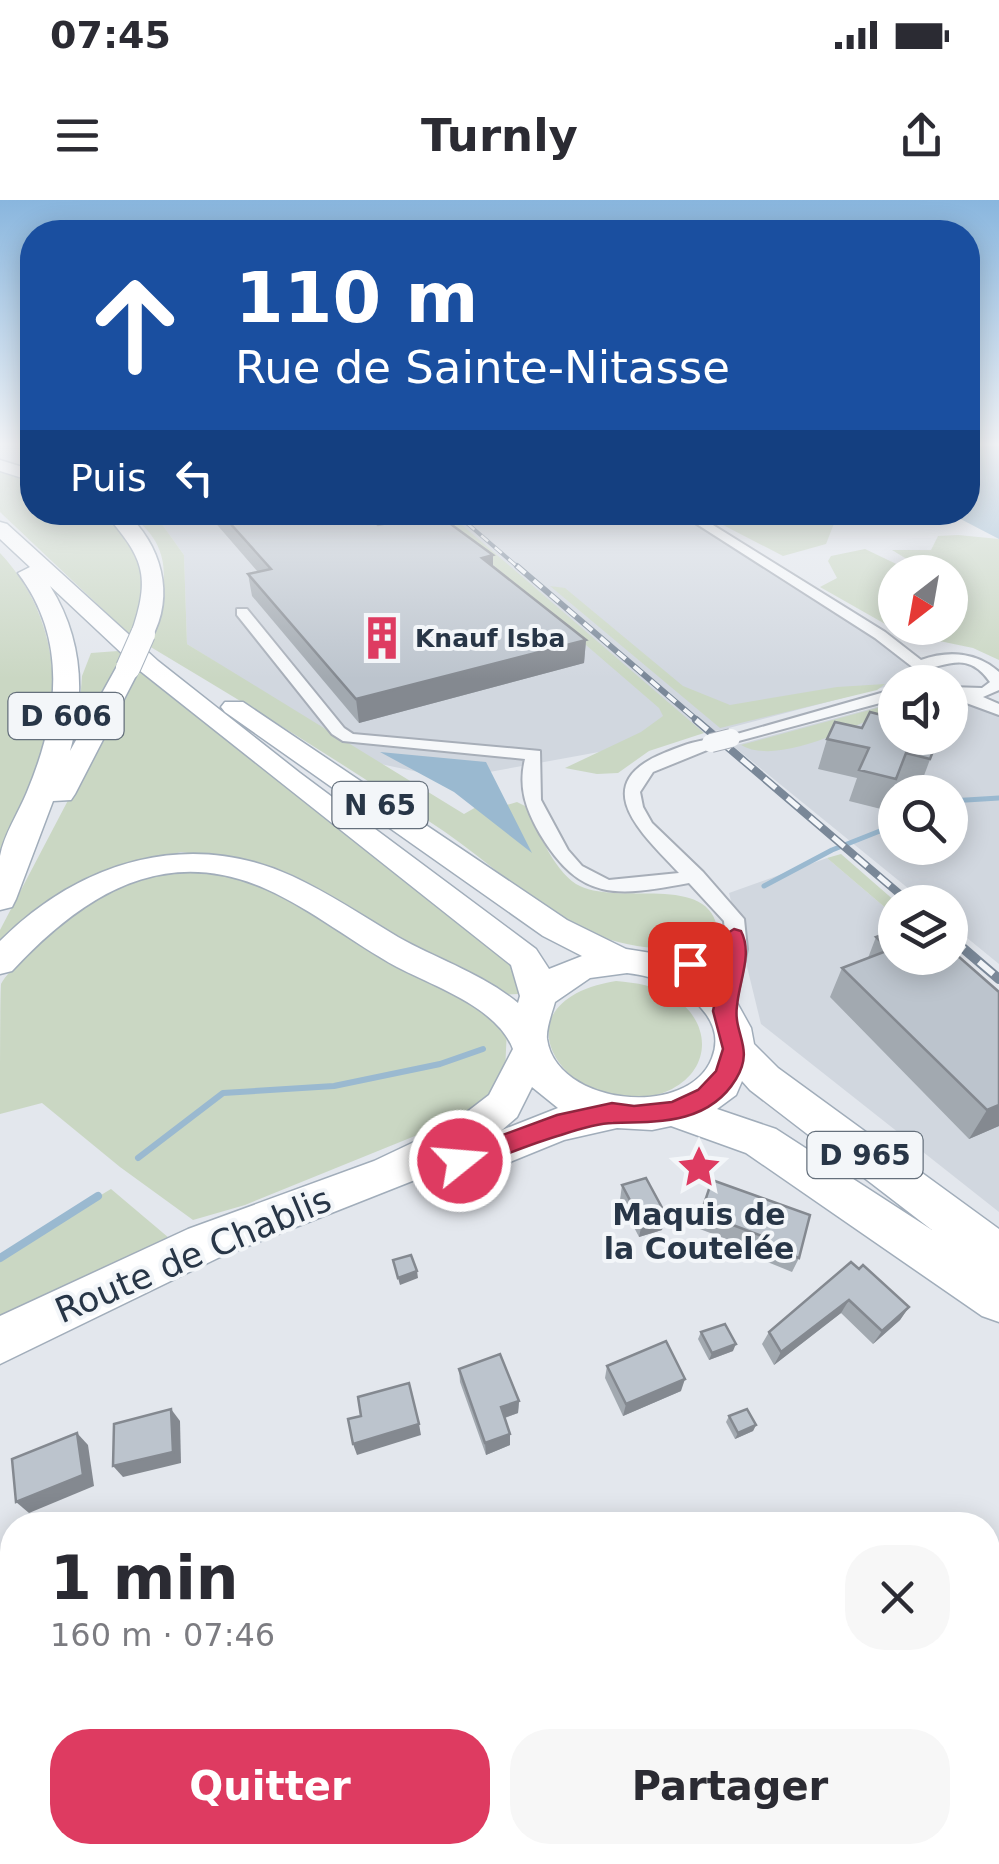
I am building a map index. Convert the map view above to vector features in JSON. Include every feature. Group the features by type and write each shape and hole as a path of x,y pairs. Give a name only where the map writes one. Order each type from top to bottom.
{"main road":[{"name":"D 606","path":"0,899 132,648 154,598 153,566 140,538 126,525"},
{"name":"N 65","path":"0,528 149,666 290,780 503,939 532,971 538,996"},
{"name":"D 606","path":"0,542 37,581 52,610 62,636 67,706 60,746 41,802 10,864 0,899"},
{"name":"N 65","path":"132,648 316,760 555,928 621,961"},
{"path":"0,962 40,920 112,875 168,861 218,862 288,887 402,955 492,1002 528,1042 542,1072 560,1090 612,1113"},
{"path":"621,961 667,969 700,986 730,1030 727,1075 706,1097 676,1111 612,1113 557,1126 476,1157 389,1174 486,1123 503,1106 528,1042 529,1014 538,996 550,984 582,966 621,961"},
{"name":"D 965","path":"730,1030 764,1079 999,1255"},
{"name":"D 965","path":"676,1111 762,1141 999,1300"},
{"name":"Route de Chablis","path":"0,1341 204,1243 389,1174"}],"street":[{"path":"704,525 878,634"},
{"path":"242,612 338,732 349,738 534,755 528,792 562,860 583,878 614,886 634,886 696,876"},
{"path":"890,645 909,665"},
{"path":"909,645 992,672 998,684 986,692 968,693"},
{"path":"927,665 930,660 947,658"},
{"path":"968,698 999,710"},
{"path":"730,1030 737,949 731,912 636,815 631,795 638,778 654,762 711,743 878,699"},
{"path":"667,969 704,960 734,936"}],"shaded area":[{"path":"163,525 708,525 878,633 878,645 898,645 915,656 914,665 878,665 878,689 725,729 451,779 376,763 187,644 184,555"},
{"path":"968,704 999,715 999,964 968,939 968,885 904,885 879,865 968,865 968,775 878,775 878,864 733,746 878,707 878,755 968,755"},
{"path":"827,858 878,902 878,975 928,975 999,1012 999,1212 761,1024 729,893"}],"green space":[{"path":"12,524 118,525 137,544 146,592 132,637"},
{"path":"142,525 163,525 184,555 187,644 464,814 485,802 493,809 517,802 525,806 553,859 576,884 614,893 681,896 712,913 718,932 692,945 659,948 610,940 576,925 372,784 149,646 164,574 156,542"},
{"path":"447,525 462,525 704,733 649,751 618,773 565,768 641,732 663,716 659,708"},
{"path":"723,525 833,525 826,544 783,556"},
{"path":"938,536 999,539 999,660 959,645 968,645 968,555 900,555 892,550 931,550"},
{"path":"865,549 878,555 878,620 820,587 837,578 828,561 831,556"},
{"path":"0,553 30,594 40,616 52,664 53,688 48,739 0,853"},
{"path":"550,586 565,588 683,686 730,705 837,687 878,684 877,690 720,728"},
{"path":"118,651 124,656 77,745 82,676 91,653"},
{"path":"139,665 521,972 518,994 501,995 315,889 255,862 181,852 116,868 0,955 0,930"},
{"path":"878,708 878,716 818,741 775,751 741,745"},
{"path":"841,854 878,886 878,902 827,858"},
{"path":"199,870 272,886 488,1012 507,1028 505,1072 479,1110 245,1205 193,1220 42,1103 0,1114 1,984 7,975 57,923 100,895 147,877"},
{"path":"616,981 646,985 668,994 687,1008 695,1020 702,1045 700,1058 685,1080 672,1089 638,1098 605,1094 577,1081 558,1061 549,1037 554,1014 575,994"},
{"path":"111,1189 169,1238 0,1318 0,1256"}],"water":[{"path":"999,524 999,539 972,525"},
{"path":"380,752 486,762 532,853 454,792"}],"building":[{"path":"232,525 452,525 493,555 482,558 586,640 356,699 248,574 271,569"},
{"path":"870,712 878,714 878,755 905,755 898,775 859,770 869,748 827,739 835,722 862,728"},
{"path":"878,954 878,975 968,975 968,965 999,992 999,1105 987,1110 842,968"},
{"path":"646,1178 666,1215 642,1223 622,1185"},
{"path":"712,1180 810,1215 799,1258 760,1243 762,1236 701,1213"},
{"path":"411,1255 417,1271 398,1278 393,1260"},
{"path":"851,1262 859,1269 863,1265 909,1307 882,1331 849,1300 781,1352 769,1332"},
{"path":"725,1324 736,1344 712,1353 701,1332"},
{"path":"666,1341 685,1379 626,1404 607,1366"},
{"path":"500,1354 519,1401 501,1407 510,1434 485,1443 459,1369"},
{"path":"409,1383 419,1424 353,1444 348,1419 361,1416 358,1397"},
{"path":"171,1409 173,1452 113,1466 114,1424"},
{"path":"747,1409 756,1425 738,1433 729,1416"},
{"path":"77,1433 83,1475 16,1502 12,1459"}],"waterway":[{"path":"968,800 999,798"},
{"path":"764,886 832,850 878,832"},
{"path":"138,1158 223,1093 334,1086 440,1064 483,1049"},
{"path":"0,1258 98,1196"}],"railway":[{"path":"469,525 520,569"},
{"path":"517,566 699,722"},
{"path":"696,720 889,885"},
{"path":"968,952 999,979"}],"place":[{"name":"Knauf Isba","path":"382,638"},
{"name":"Maquis de la Coutelée","path":"699,1167"}],"route":[{"path":"460,1161 557,1126 612,1113 634,1116 676,1111 706,1097 727,1075 735,1049 733,1030 724,1011 737,949 734,936 716,953 690,964"}]}
